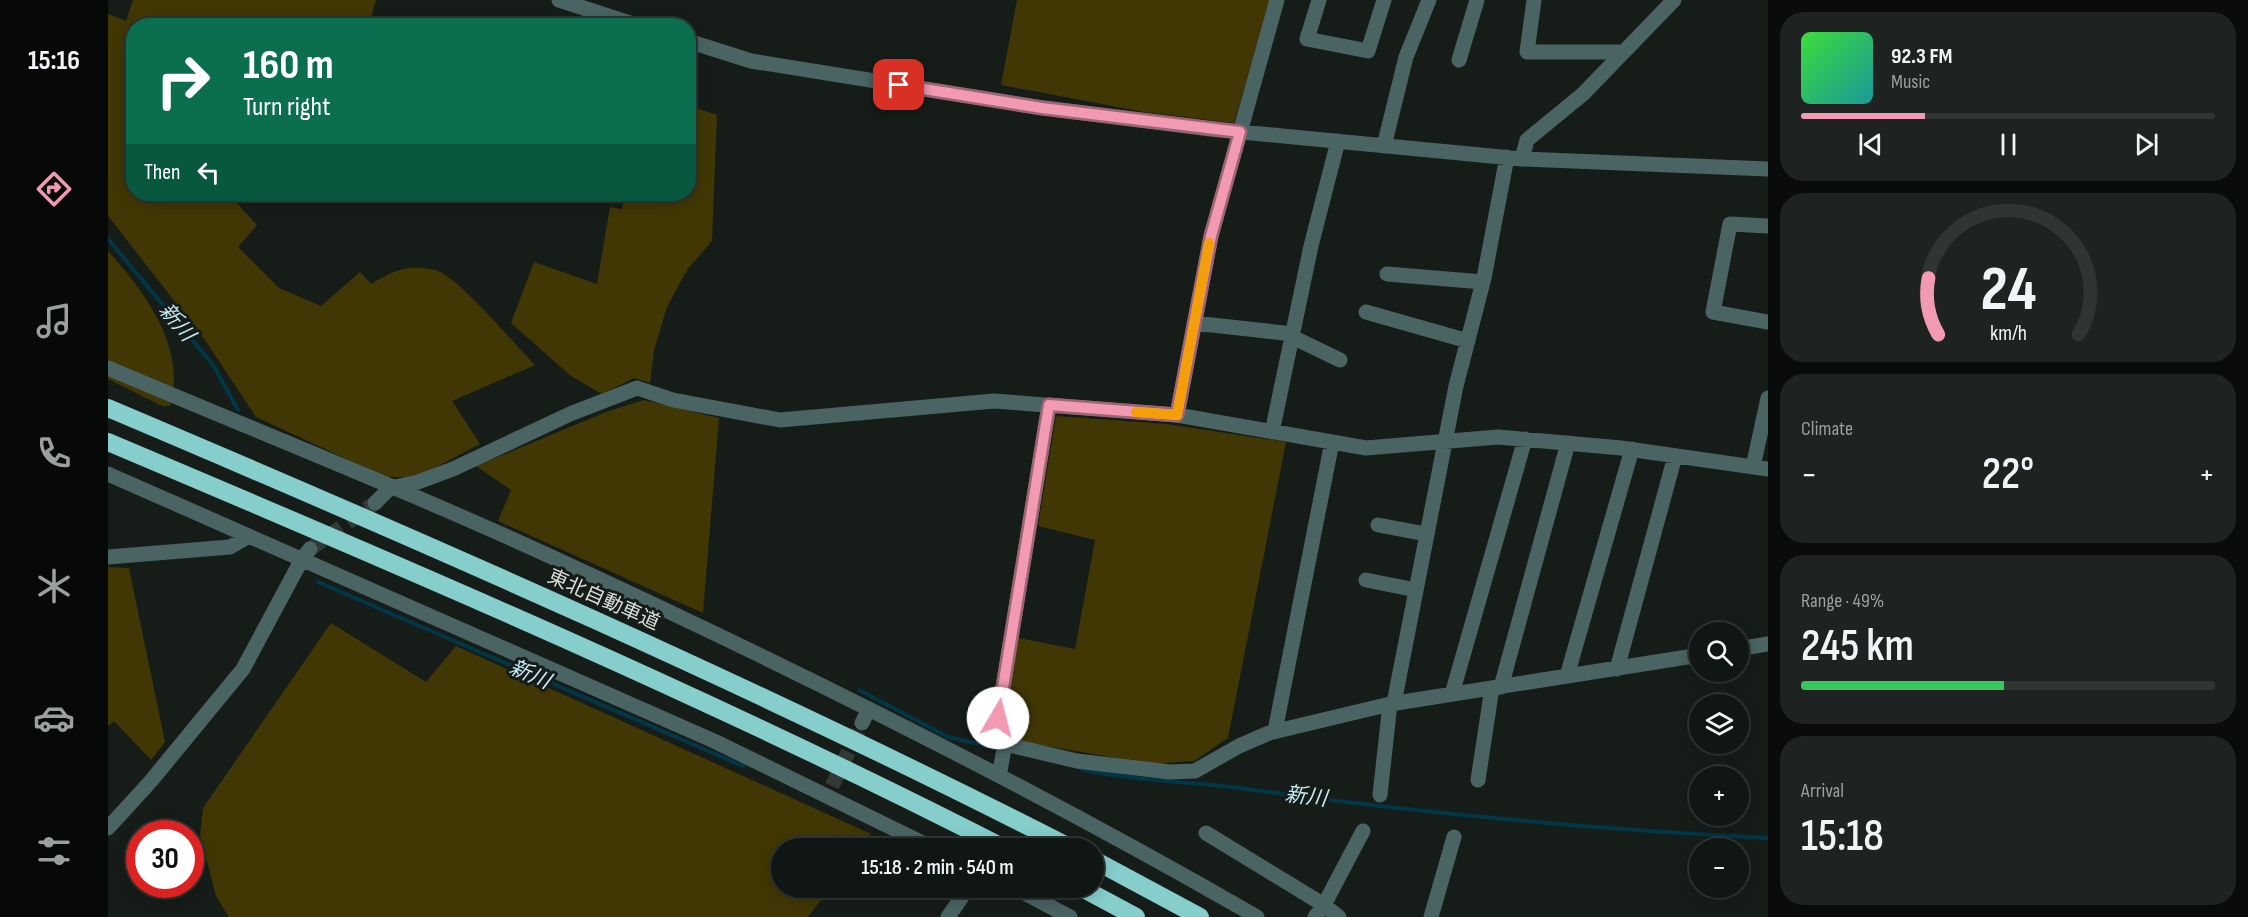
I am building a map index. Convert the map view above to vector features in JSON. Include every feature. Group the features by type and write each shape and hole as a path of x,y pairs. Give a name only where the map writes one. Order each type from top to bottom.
{"highway":[{"name":"東北自動車道","path":"108,408 616,628 927,775 1051,838"},
{"path":"108,442 614,661 783,739 984,838"},
{"path":"1104,865 1200,917"},
{"path":"1101,898 1136,917"}],"street":[{"path":"559,0 614,18"},
{"path":"1177,415 1211,236 1276,0"},
{"path":"1319,0 1307,39 1368,51 1384,0"},
{"path":"1384,146 1406,57 1430,0"},
{"path":"1459,60 1478,0"},
{"path":"1534,0 1527,52 1622,52"},
{"path":"1522,159 1527,140 1583,94 1674,0"},
{"path":"696,44 751,61 1042,108 1240,132 1522,159 1768,169"},
{"path":"1272,432 1291,337 1338,141"},
{"path":"1380,795 1392,703 1445,442 1483,282 1506,157"},
{"path":"1768,226 1730,224 1713,312 1768,322"},
{"path":"1387,274 1483,282"},
{"path":"1366,312 1468,341"},
{"path":"1194,323 1284,333 1340,360"},
{"path":"108,368 566,563 869,709 1160,861 1257,917"},
{"path":"375,503 390,488 418,482 453,469 570,414 638,388 674,400 780,420 994,401 1177,415 1366,448 1498,437 1632,449 1760,468 1768,398"},
{"path":"999,777 1005,744 998,718 1049,405"},
{"path":"1452,694 1525,439"},
{"path":"1275,731 1332,442"},
{"path":"1478,780 1497,687 1568,443"},
{"path":"1567,676 1632,449"},
{"path":"1617,669 1675,456"},
{"path":"108,474 249,536 306,554 714,741 829,791 915,838"},
{"path":"1378,525 1426,534"},
{"path":"108,557 230,547 249,536"},
{"path":"108,828 151,781 243,669 306,554"},
{"path":"1366,580 1416,590"},
{"path":"1749,647 1768,644"},
{"path":"1005,744 1077,761 1170,772 1195,771 1239,746 1275,731 1392,703 1689,657"},
{"path":"862,723 869,709"},
{"path":"1319,911 1363,831"},
{"path":"1206,833 1319,911 1339,917"},
{"path":"1431,917 1454,837"},
{"path":"948,917 961,898"},
{"path":"1034,898 1070,917"}],"shaded area":[{"path":"133,0 376,0 371,18 127,18"},
{"path":"1017,0 1271,0 1234,123 1144,112 1001,85"},
{"path":"108,14 126,21 126,201 235,201 257,225 238,247 279,288 321,306 360,272 371,284 394,272 417,267 435,270 445,275 486,312 535,365 452,401 480,444 429,471 410,477 385,477 256,417 207,343 108,216"},
{"path":"696,108 717,115 712,241 687,270 667,307 654,350 650,383 634,378 602,394 571,376 511,323 534,262 597,284 610,207 622,209 624,201 696,201"},
{"path":"108,251 136,284 168,342 173,363 174,384 170,406 162,406 108,379"},
{"path":"644,400 719,418 703,613 498,521 511,490 476,466 606,412"},
{"path":"1056,416 1167,424 1286,442 1228,738 1194,761 1151,764 1012,740 1006,680 1019,638 1075,649 1095,540 1038,526"},
{"path":"108,567 129,568 165,742 151,760 114,721 108,726"},
{"path":"331,623 426,682 456,646 871,834 868,838 771,838 771,898 822,898 808,917 229,917 216,896 204,850 203,808"}],"waterway":[{"name":"新川","path":"108,239 213,365 238,410"},
{"name":"新川","path":"318,582 743,766"},
{"name":"新川","path":"859,690 948,737 1001,749"},
{"name":"新川","path":"1081,769 1121,776 1437,812 1569,825 1768,838"}],"tunnel":[{"path":"310,549 375,503"},
{"path":"832,786 862,723"}],"slow traffic":[{"path":"1136,412 1177,415 1209,243"}],"route":[{"path":"899,85 1042,108 1240,132 1211,236 1177,415 1049,405 998,718"}]}
